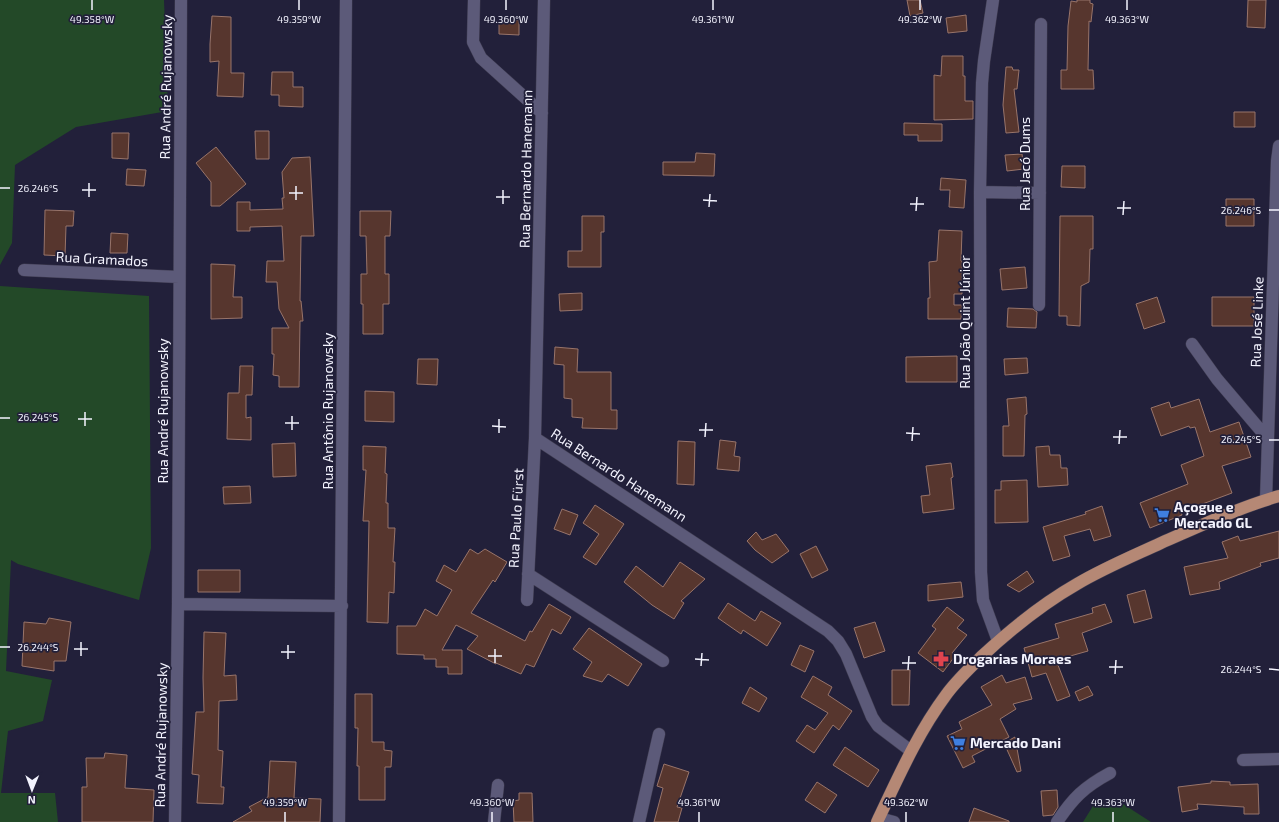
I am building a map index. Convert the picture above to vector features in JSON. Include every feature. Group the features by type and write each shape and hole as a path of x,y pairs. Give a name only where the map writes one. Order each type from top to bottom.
{"main road":[{"path":"878,820 911,751 927,722 947,693 967,671 998,642 1037,610 1083,580 1207,522 1279,496"}],"street":[{"name":"Rua André Rujanowsky","path":"175,822 178,604 181,0"},
{"name":"Rua Antônio Rujanowsky","path":"339,822 346,0"},
{"path":"474,0 474,42 482,58 542,113"},
{"name":"Rua Bernardo Hanemann","path":"544,0 535,438 828,631 838,641 846,654 872,717 878,726 911,751"},
{"name":"Rua João Quint Júnior","path":"993,0 982,83 980,192 980,572 983,600 998,642"},
{"name":"Rua Jacó Dums","path":"1039,305 1041,24"},
{"name":"Rua José Linke","path":"1266,500 1277,161 1279,146"},
{"path":"980,192 1040,193"},
{"name":"Rua Gramados","path":"24,270 179,277"},
{"path":"1192,344 1217,380 1268,439"},
{"name":"Rua Paulo Fürst","path":"527,600 535,438"},
{"path":"528,574 663,661"},
{"path":"178,604 342,606"},
{"path":"639,822 659,734"},
{"path":"1243,760 1279,759"},
{"path":"1057,822 1074,798 1098,779 1110,773"},
{"path":"494,822 498,785"},
{"path":"878,820 894,822"}],"green space":[{"path":"0,0 164,0 168,111 76,127 15,165 12,243 0,265"},
{"path":"0,286 149,296 151,548 139,600 18,564 11,560 6,671 52,680 43,721 8,731 1,793 55,793 58,822 0,822"},
{"path":"1123,804 1151,822 1083,822 1093,806"}],"building":[{"path":"907,0 920,0 923,13 910,16"},
{"path":"1077,0 1090,0 1090,3 1093,4 1091,22 1089,21 1088,70 1093,70 1094,89 1061,89 1061,70 1067,70 1068,26 1071,1 1077,2"},
{"path":"1248,0 1266,0 1265,28 1247,27"},
{"path":"966,15 967,31 948,33 946,18"},
{"path":"212,16 231,17 231,73 244,73 243,97 217,96 219,61 210,62"},
{"path":"499,20 519,20 519,35 499,34"},
{"path":"942,56 963,56 965,101 973,101 973,119 934,120 934,75 941,76"},
{"path":"1006,67 1012,67 1013,70 1019,70 1017,89 1014,89 1019,132 1006,133 1003,105"},
{"path":"272,72 293,72 293,87 303,87 303,107 279,106 279,95 271,95"},
{"path":"1234,112 1255,112 1255,127 1234,127"},
{"path":"904,123 942,124 942,141 918,141 918,135 904,135"},
{"path":"255,131 269,131 269,159 256,159"},
{"path":"112,133 129,133 128,159 112,158"},
{"path":"216,147 246,184 220,206 211,206 211,182 196,163"},
{"path":"696,153 715,154 714,176 663,175 663,162 695,162"},
{"path":"1022,154 1024,169 1007,171 1005,155"},
{"path":"310,157 314,236 301,236 300,301 303,321 300,321 299,387 279,387 279,376 273,375 274,354 272,354 272,328 289,328 279,309 277,282 266,282 267,261 284,261 282,226 250,227 250,231 237,231 237,202 250,202 250,210 283,209 282,198 284,198 282,172 292,158"},
{"path":"1062,166 1085,166 1085,188 1061,187"},
{"path":"127,169 146,170 144,186 126,185"},
{"path":"941,178 966,180 964,208 949,207 950,190 940,190"},
{"path":"1226,199 1254,199 1254,226 1226,226"},
{"path":"45,210 74,211 73,226 66,226 65,256 44,255"},
{"path":"360,211 391,211 390,236 385,236 385,274 389,274 389,304 383,304 383,334 363,334 361,274 367,274 366,236 360,236"},
{"path":"582,216 604,216 604,232 601,232 601,267 568,267 568,251 582,251"},
{"path":"1060,216 1093,216 1093,249 1090,249 1089,282 1081,286 1080,326 1067,325 1067,316 1059,316"},
{"path":"939,230 962,231 962,294 954,294 954,305 962,305 961,319 928,319 928,298 930,298 929,262 937,261"},
{"path":"111,233 128,234 127,253 110,253"},
{"path":"211,264 235,265 233,297 242,297 242,318 211,319"},
{"path":"1025,267 1027,288 1002,290 1000,269"},
{"path":"582,293 582,310 560,311 559,294"},
{"path":"1157,297 1165,322 1144,329 1136,304"},
{"path":"1212,297 1254,297 1254,326 1212,326"},
{"path":"1008,308 1033,309 1037,312 1036,328 1007,327"},
{"path":"555,347 578,349 577,372 611,372 611,410 617,410 617,429 582,428 583,418 572,417 572,399 564,398 564,365 554,364"},
{"path":"957,356 957,382 906,382 906,357"},
{"path":"1027,358 1028,373 1005,375 1004,359"},
{"path":"418,359 438,359 437,385 417,384"},
{"path":"240,366 253,366 252,395 246,395 246,418 251,417 251,440 227,439 228,393 239,393"},
{"path":"365,391 394,392 394,422 365,421"},
{"path":"1026,397 1027,414 1025,415 1024,456 1003,456 1003,426 1009,426 1007,399"},
{"path":"1199,399 1210,432 1239,422 1251,457 1222,466 1232,493 1181,512 1182,515 1150,528 1140,503 1188,484 1181,465 1204,456 1195,427 1190,428 1189,426 1161,436 1151,408 1169,402 1171,408"},
{"path":"720,440 736,442 734,456 740,457 739,471 717,469"},
{"path":"678,441 695,442 694,485 677,484"},
{"path":"295,443 296,476 273,477 272,444"},
{"path":"363,446 386,447 385,473 387,474 386,503 388,503 388,528 395,528 393,562 395,562 394,593 389,592 388,623 367,622 369,521 363,521 366,470 363,470"},
{"path":"1049,446 1050,455 1060,455 1061,468 1067,468 1068,485 1038,487 1036,447"},
{"path":"951,463 954,509 923,513 921,496 930,495 926,466"},
{"path":"1027,480 1028,522 995,523 995,490 1001,490 1001,481"},
{"path":"250,486 251,503 224,504 223,487"},
{"path":"595,505 624,524 596,565 583,557 599,534 583,523"},
{"path":"1102,506 1111,536 1094,541 1090,529 1064,536 1070,556 1053,561 1043,527 1086,514 1085,512"},
{"path":"562,509 578,515 570,535 554,529"},
{"path":"1279,531 1279,558 1260,563 1261,566 1219,582 1220,589 1190,595 1184,567 1228,558 1222,542 1238,536 1240,541"},
{"path":"756,532 762,540 776,534 789,551 772,563 755,550 747,541"},
{"path":"816,546 828,570 812,578 800,554"},
{"path":"470,549 478,554 485,549 507,562 495,582 493,580 471,613 525,641 530,631 532,632 549,604 571,617 561,634 552,629 534,667 526,664 521,674 496,664 467,649 478,636 456,625 442,650 462,650 462,674 448,674 448,667 436,667 436,659 424,659 424,655 397,654 397,626 416,626 425,609 437,616 452,590 436,581 444,565 456,572"},
{"path":"680,562 705,579 681,601 684,603 674,619 652,605 624,582 636,566 663,587"},
{"path":"198,570 240,570 240,592 198,592"},
{"path":"1027,571 1034,582 1019,592 1007,585"},
{"path":"961,582 963,597 928,601 928,585"},
{"path":"1145,590 1152,618 1134,623 1127,595"},
{"path":"728,603 755,621 761,611 781,623 767,646 743,630 741,634 718,618"},
{"path":"1105,604 1112,622 1082,633 1088,651 1056,660 1070,696 1057,701 1046,673 1032,677 1024,648 1059,638 1055,624 1093,613 1092,608"},
{"path":"947,607 964,620 957,628 967,635 952,653 955,656 943,672 918,653 936,629 932,626"},
{"path":"49,618 71,622 66,661 54,661 54,671 22,666 24,622 46,624"},
{"path":"875,622 885,651 864,658 854,628"},
{"path":"589,628 642,664 628,686 608,674 602,682 583,676 592,662 573,649"},
{"path":"204,632 226,633 224,676 236,675 237,700 219,701 218,750 223,751 221,787 224,787 223,804 197,803 199,775 192,774 196,712 204,712"},
{"path":"800,645 814,651 805,672 791,665"},
{"path":"892,670 910,670 909,705 892,705"},
{"path":"1002,675 1006,683 1025,677 1032,699 1013,704 1016,709 1000,719 1009,737 972,756 975,762 963,768 947,736 962,729 959,722 992,705 981,687"},
{"path":"813,676 832,687 828,695 852,711 839,730 833,725 814,753 796,741 807,725 815,730 828,713 801,697"},
{"path":"1088,686 1093,695 1079,701 1075,692"},
{"path":"750,687 767,698 759,712 742,703"},
{"path":"355,694 372,694 372,742 384,742 384,750 392,751 391,767 385,767 385,800 359,800 359,766 357,766 358,728 355,728"},
{"path":"1015,737 1021,771 1017,772 1004,743"},
{"path":"845,747 879,770 868,787 833,765"},
{"path":"105,753 127,755 125,788 154,790 153,822 82,822 82,787 87,787 86,758 104,758"},
{"path":"270,761 296,762 294,798 321,799 320,822 233,822 252,811 249,807 268,797"},
{"path":"664,764 689,772 677,807 682,808 678,822 654,822 663,788 657,786"},
{"path":"1211,781 1230,782 1230,785 1258,784 1259,814 1244,814 1244,807 1197,804 1198,809 1182,812 1178,787 1211,783"},
{"path":"817,782 837,795 825,813 805,800"},
{"path":"1057,790 1058,807 1053,815 1043,816 1041,791"},
{"path":"519,793 532,793 533,822 514,822 513,801 519,800"},
{"path":"974,808 1009,821 1009,822 969,822"}],"place":[{"name":"Açogue e Mercado GL","path":"1162,515"},
{"name":"Drogarias Moraes","path":"941,659"},
{"name":"Mercado Dani","path":"958,743"}]}
